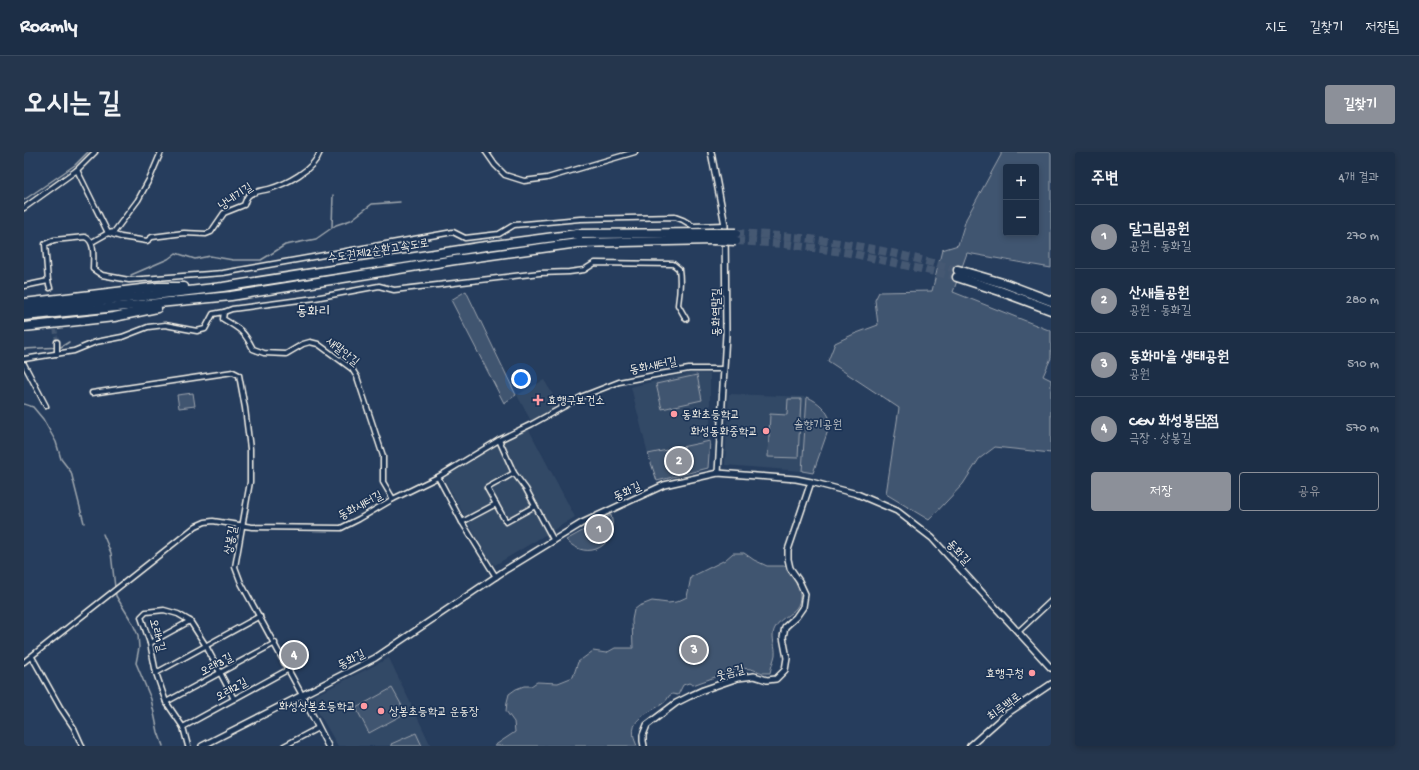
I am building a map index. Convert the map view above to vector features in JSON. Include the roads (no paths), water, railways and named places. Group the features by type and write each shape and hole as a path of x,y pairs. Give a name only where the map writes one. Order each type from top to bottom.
{"highway":[{"name":"수도권제2순환고속도로","path":"24,310 223,287 447,252 577,234 736,237"},
{"name":"수도권제2순환고속도로","path":"24,316 246,294 455,260 578,243 713,237"},
{"path":"1051,301 1006,284 958,273 1051,310"},
{"path":"24,303 158,287 223,287"},
{"path":"24,327 114,317 191,300"}],"street":[{"path":"24,208 77,170 95,152"},
{"path":"92,242 108,233 114,232 138,200 150,178 161,152"},
{"name":"낭내기길","path":"108,233 121,237 147,241 152,237 184,233 206,234 211,232 224,213 244,205 248,196 270,189 303,173 318,160 320,152"},
{"path":"486,152 495,165 505,175 524,180 547,178 635,152"},
{"name":"동화역말길","path":"711,152 725,225 726,334 718,473"},
{"path":"77,170 108,233"},
{"path":"50,288 45,244 54,240 85,237 89,238 92,242 94,269 102,275 129,280 223,273 453,232 465,238 499,234 514,225 580,219 675,217 693,226 725,225"},
{"path":"24,359 74,351 96,342 122,337 148,327 165,325 197,331 205,329 213,314 232,309 315,298 379,286 394,290 540,273 569,272 584,270 595,263 611,262 673,264 680,269 681,284 678,305 686,319"},
{"path":"24,286 48,281"},
{"name":"새말안길","path":"224,312 223,318 239,328 246,335 253,349 264,353 286,354 303,344 310,342 318,344 352,369 357,377 383,456 384,482 393,499"},
{"path":"57,343 57,353"},
{"path":"24,364 46,406"},
{"name":"동화새터길","path":"24,662 196,526 205,522 213,520 243,526 318,529 341,528 359,520 393,499 438,477 499,440 532,424 582,396 619,382 689,368 724,369"},
{"name":"상봉길","path":"92,393 233,372 239,374 250,449 250,482 235,567 241,582 289,669 328,746"},
{"path":"499,440 514,473 526,488 554,540"},
{"path":"514,473 487,488 506,522 535,506"},
{"name":"동화길","path":"202,746 210,744 375,658 496,577 582,523 664,485 718,473 796,479 811,482 857,494 897,511 932,538 1051,668"},
{"path":"438,477 462,522 496,577"},
{"name":"웃음길","path":"644,746 643,735 647,725 676,703 703,690 738,678 754,676 767,680 776,679 785,670 787,658 783,637 785,627 803,608 805,594 799,581 790,568 788,550 811,482"},
{"path":"462,522 496,504"},
{"path":"1018,632 1051,601"},
{"name":"오래1길","path":"188,746 183,727 166,702 156,673 150,643 141,617 146,612 164,610 178,614 190,621"},
{"path":"156,673 260,616"},
{"path":"150,643 190,621 206,646 234,699"},
{"name":"오래3길","path":"166,702 275,643"},
{"path":"32,657 60,707 74,728 82,746"},
{"name":"오래2길","path":"183,727 289,669"},
{"name":"최루백로","path":"970,746 1005,715 1051,684"},
{"path":"284,746 318,728"}],"waterway":[{"path":"24,200 75,165 88,152"},
{"path":"332,227 333,195"},
{"path":"131,275 168,259 176,253 195,259 210,256 233,260 261,260 285,245 316,239 336,225 351,220 372,204 400,202"},
{"path":"24,349 61,347 69,342"},
{"path":"24,404 33,407 43,419 56,442 61,459 71,472 84,523"},
{"path":"103,534 111,553 116,596 138,635 139,648 136,663 151,699 158,732 163,746"}],"tunnel":[{"path":"736,233 836,242 906,256 958,270"},
{"path":"736,241 785,244 850,253 957,277"},
{"path":"50,288 52,300"},
{"path":"53,312 57,342"}],"place":[{"name":"효행구보건소","path":"538,400"},
{"name":"동화초등학교","path":"674,414"},
{"name":"화성동화중학교","path":"766,431"},
{"name":"산새들공원","path":"679,461"},
{"name":"달그림공원","path":"599,529"},
{"name":"동화마을 생태공원","path":"694,650"},
{"name":"CGV 화성봉담점","path":"294,655"},
{"name":"효행구청","path":"1032,673"},
{"name":"화성상봉초등학교","path":"364,706"},
{"name":"상봉초등학교 운동장","path":"381,711"}],"district":[{"name":"동화리","path":"313,310"}],"park label":[{"name":"솔향기공원","path":"818,424"}]}
